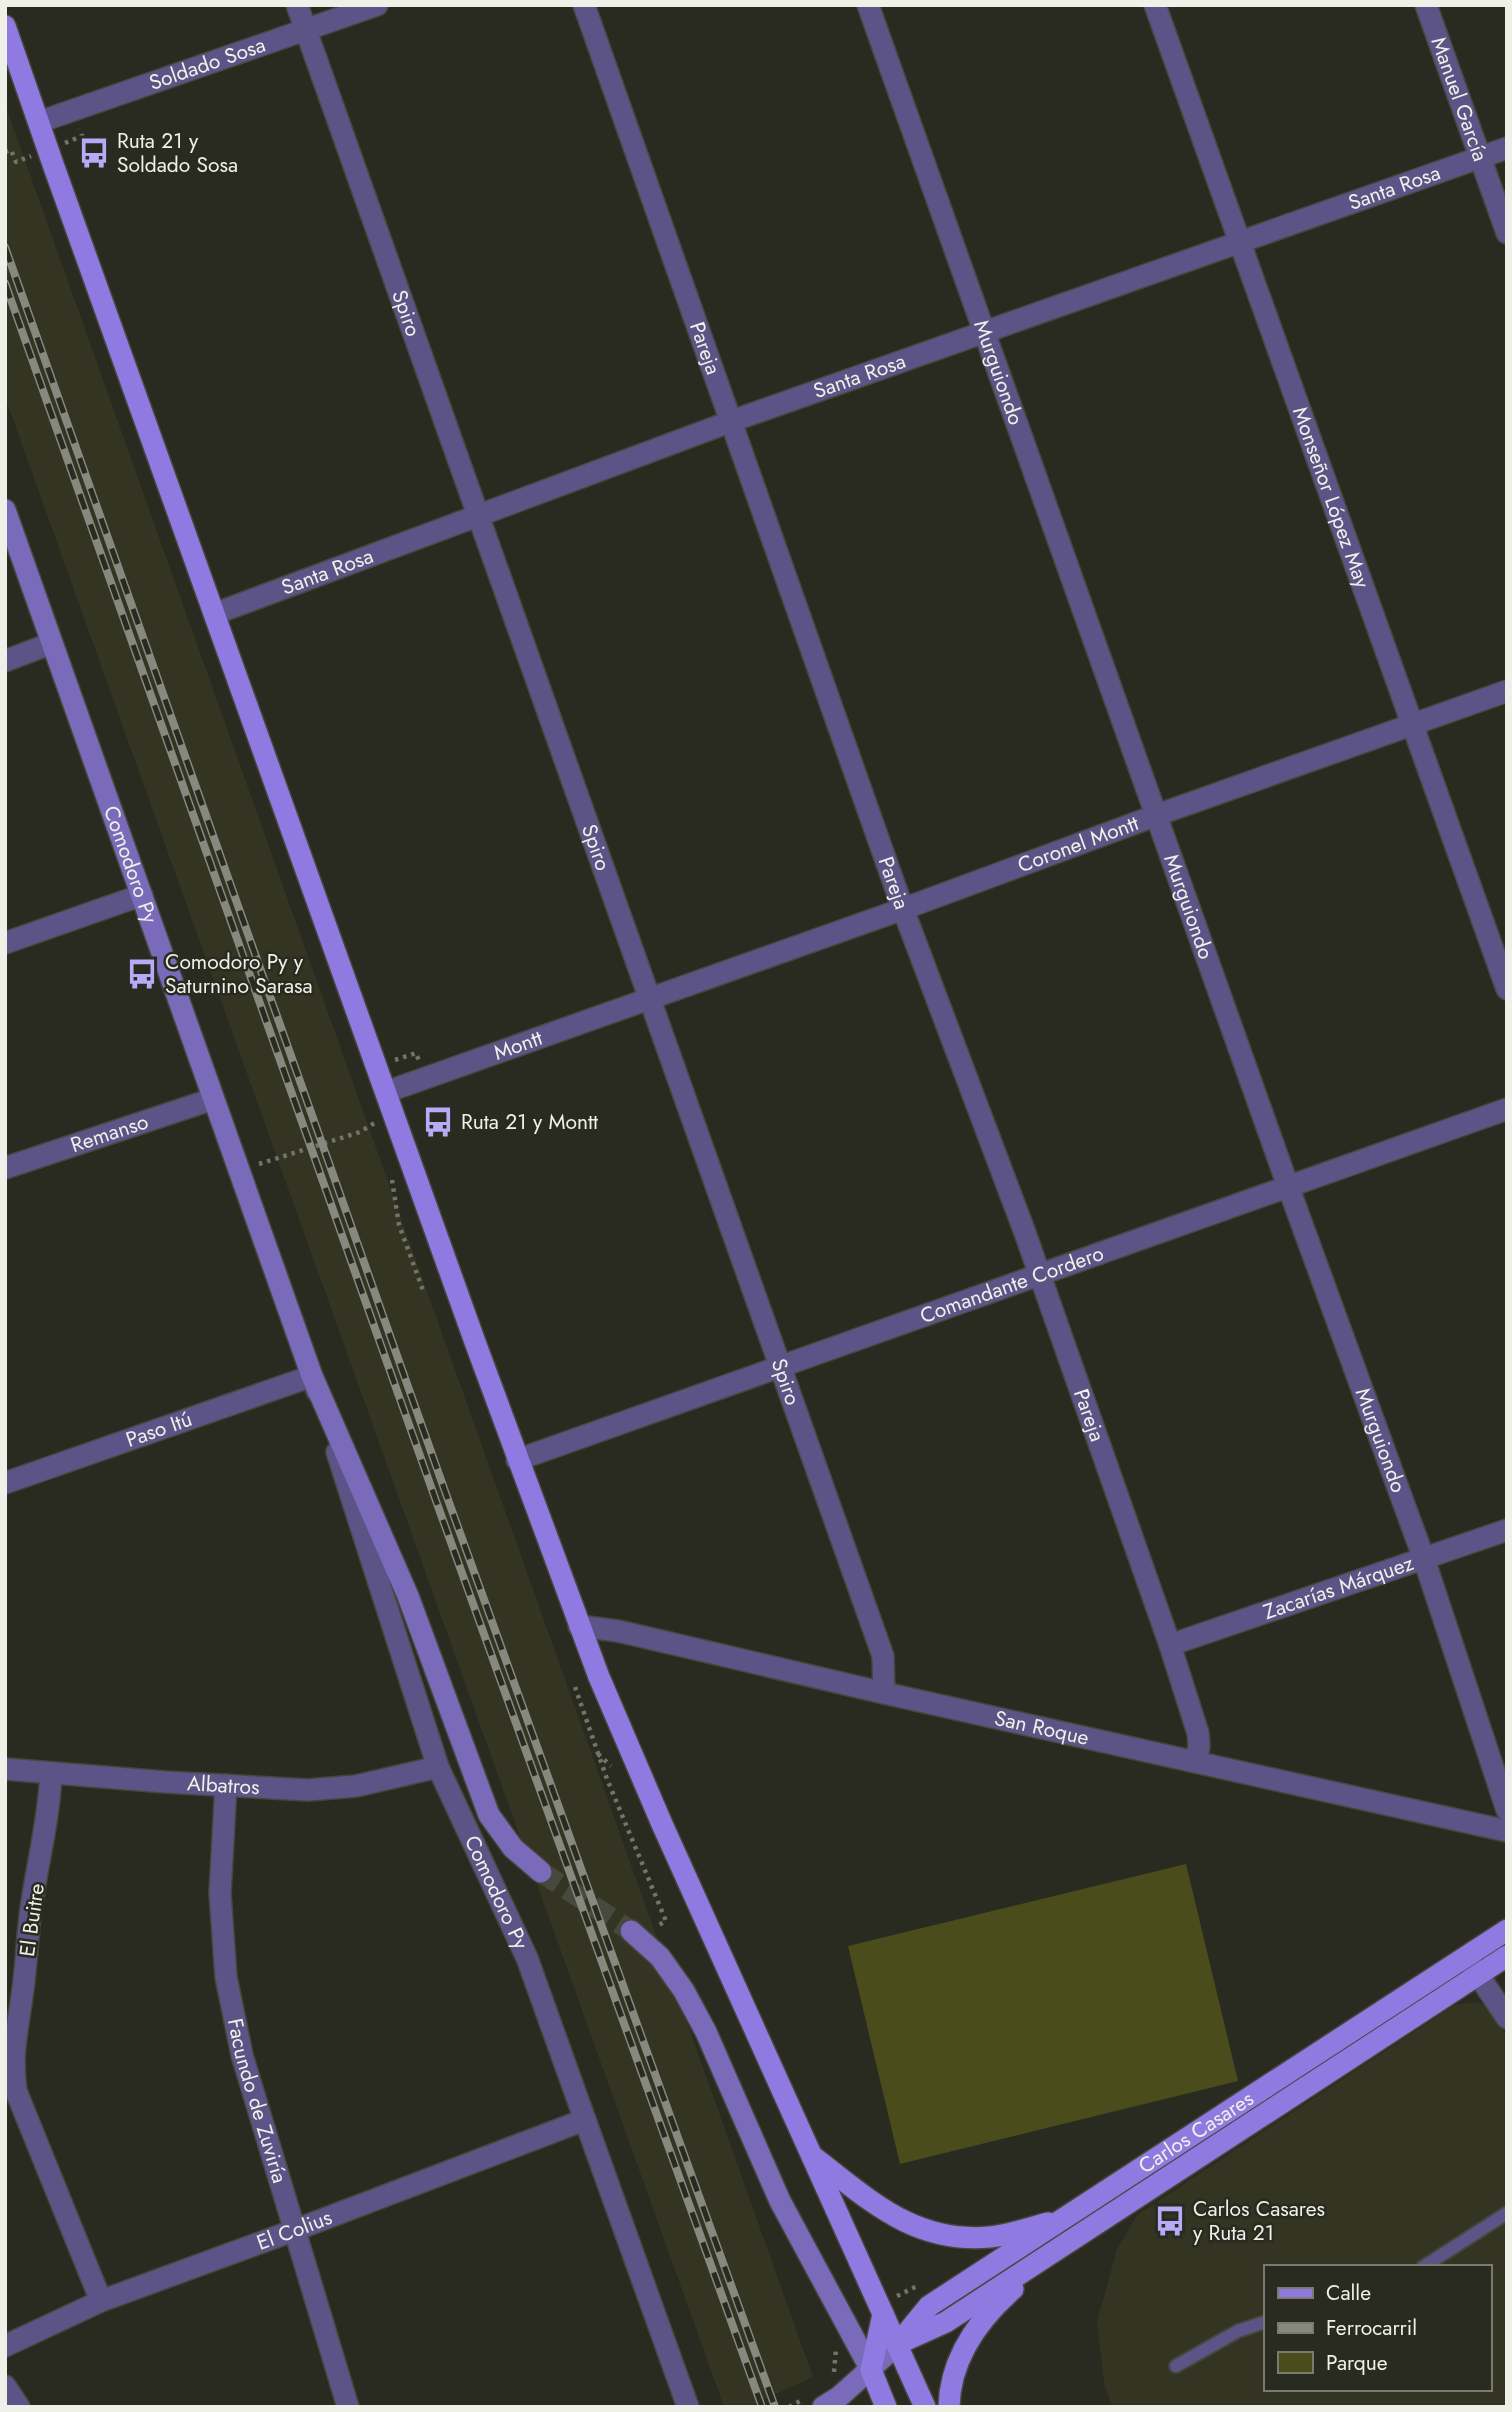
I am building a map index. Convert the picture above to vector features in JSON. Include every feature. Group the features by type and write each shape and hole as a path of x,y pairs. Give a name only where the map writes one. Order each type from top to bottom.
{"main road":[{"path":"5,26 517,1460 579,1626 662,1824 925,2407"},
{"name":"Comodoro Py","path":"5,510 313,1376 408,1596 489,1815 513,1847 541,1872"},
{"path":"639,1925 684,1991 706,2032 780,2201 871,2370 886,2407"},
{"name":"Carlos Casares","path":"823,2407 871,2370 897,2345 929,2306 1507,1930"},
{"name":"Carlos Casares","path":"897,2345 946,2322 1507,1956"},
{"path":"811,2155 880,2208 907,2224 930,2232 953,2237 993,2236 1064,2219"},
{"path":"948,2407 951,2379 972,2333 987,2314 1067,2242"},
{"path":"871,2370 883,2314"}],"street":[{"name":"Spiro","path":"297,5 883,1656 884,1693"},
{"name":"Soldado Sosa","path":"39,121 377,5"},
{"name":"Pareja","path":"584,5 903,909 1019,1217 1170,1645 1198,1733 1196,1762"},
{"name":"Murguiondo","path":"868,5 1288,1186 1424,1559 1506,1820"},
{"name":"Monseñor López May","path":"1155,5 1507,989"},
{"name":"Manuel García","path":"1426,5 1507,233"},
{"name":"Santa Rosa","path":"214,614 732,421 1507,148"},
{"path":"5,661 52,643"},
{"name":"Coronel Montt","path":"649,999 1507,691"},
{"path":"5,943 142,895"},
{"name":"Montt","path":"386,1092 649,999"},
{"name":"Remanso","path":"5,1168 213,1099"},
{"name":"Comandante Cordero","path":"517,1460 1507,1109"},
{"name":"Paso Itú","path":"5,1483 313,1376"},
{"name":"Comodoro Py","path":"313,1376 438,1767 527,1958 688,2407"},
{"name":"Zacarías Márquez","path":"1170,1645 1507,1530"},
{"name":"San Roque","path":"579,1626 618,1631 1196,1762 1506,1820"},
{"name":"Albatros","path":"5,1769 307,1790 356,1786 438,1767"},
{"name":"El Buitre","path":"51,1773 50,1808 30,1915 23,1995 9,2063 16,2091 101,2301"},
{"name":"Facundo de Zuviría","path":"226,1786 220,1893 226,1977 242,2055 348,2407"},
{"path":"1465,1957 1507,2018"},
{"name":"El Colius","path":"5,2346 101,2301 583,2120"},
{"path":"5,2386 19,2407"}],"lane":[{"path":"1426,2265 1507,2213"},
{"path":"1176,2366 1238,2331 1264,2322"}],"path":[{"path":"377,1066 416,1053 425,1079"},
{"path":"239,1171 360,1132 372,1123 394,1115"},
{"path":"575,1687 607,1779 666,1921 657,1926 639,1925"}],"shaded area":[{"path":"5,104 813,2377 748,2407 724,2407 5,397"},
{"path":"1476,2002 1487,2006 1507,2036 1507,2407 1112,2407 1104,2383 1097,2322 1117,2249 1137,2215 1455,2005"}],"green space":[{"path":"1186,1864 1238,2081 900,2164 848,1946"}],"tunnel":[{"path":"541,1872 631,1931"}],"railway":[{"path":"5,247 446,1494 775,2407"},
{"path":"5,283 435,1498 762,2407"}],"place":[{"name":"Ruta 21 y Soldado Sosa","path":"94,153"},
{"name":"Comodoro Py y Saturnino Sarasa","path":"142,974"},
{"name":"Ruta 21 y Montt","path":"438,1122"},
{"name":"Carlos Casares y Ruta 21","path":"1170,2221"}]}
